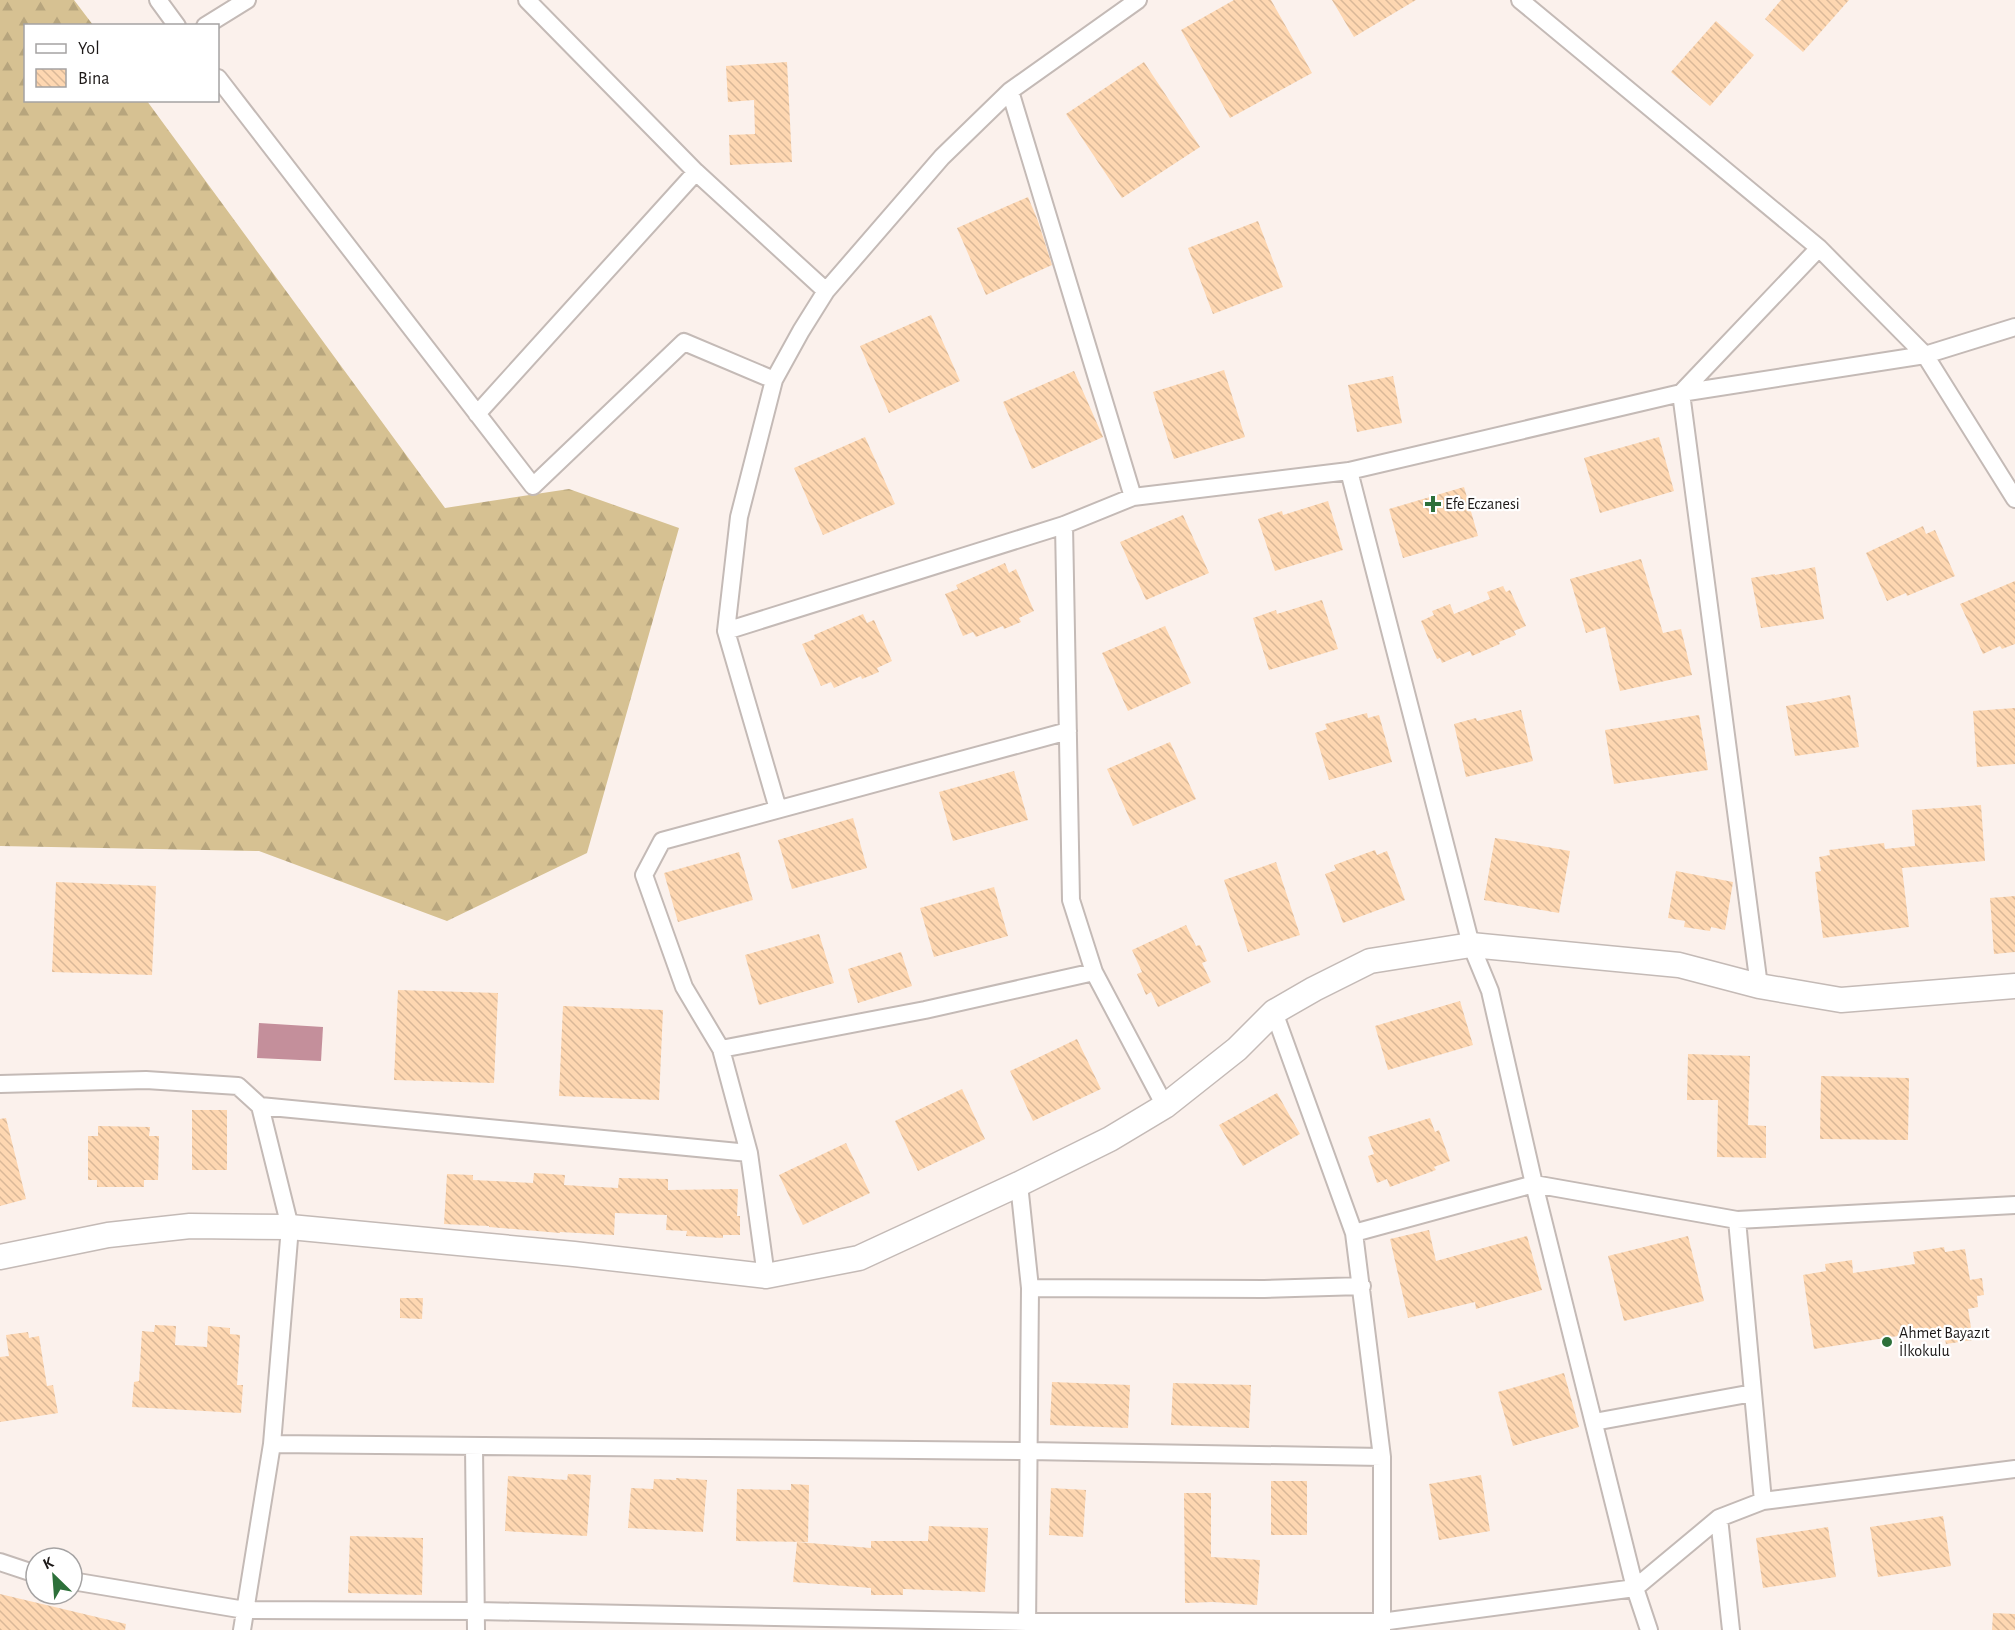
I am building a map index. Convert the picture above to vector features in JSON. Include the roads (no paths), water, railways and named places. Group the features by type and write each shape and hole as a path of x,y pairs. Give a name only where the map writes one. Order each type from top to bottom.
{"street":[{"path":"158,0 176,24"},
{"path":"208,24 247,0"},
{"path":"527,0 696,172 826,291"},
{"path":"778,809 726,631 740,517 774,380 826,291 942,157 1010,92 1138,0"},
{"path":"1520,0 1819,248 1925,355 2015,500"},
{"path":"219,79 533,486 684,342 774,380"},
{"path":"1010,92 1133,498"},
{"path":"477,414 696,172"},
{"path":"1681,393 1819,248"},
{"path":"726,631 1064,525 1133,498 1349,471 1681,393 1925,355 2015,327"},
{"path":"1681,393 1759,986"},
{"path":"1349,471 1471,945 1490,991 1534,1184 1635,1588 1649,1630"},
{"path":"1064,525 1071,900 1094,972 1165,1106"},
{"path":"766,1276 749,1153 721,1049 684,987 644,875 662,841 1068,731"},
{"path":"0,1257 108,1235 190,1226 290,1227 574,1254 766,1276 859,1258 1110,1139 1165,1106 1238,1049 1274,1012 1370,961 1471,945 1679,965 1759,986 1840,1000 2015,986"},
{"path":"721,1049 925,1010 1094,972"},
{"path":"1274,1012 1354,1233 1382,1457 1382,1626"},
{"path":"0,1084 146,1080 238,1086 260,1106 290,1227 272,1444 242,1630"},
{"path":"260,1106 749,1153"},
{"path":"1019,1184 1030,1288 1027,1626"},
{"path":"1354,1233 1534,1184 1737,1220 2015,1205"},
{"path":"1737,1220 1763,1501"},
{"path":"1030,1288 1264,1289 1362,1286"},
{"path":"1594,1422 1753,1393"},
{"path":"272,1444 1028,1451 1382,1457"},
{"path":"474,1446 476,1630"},
{"path":"84,1583 245,1610 477,1611 1027,1626 1382,1626 1635,1588 1719,1518 1763,1501 2015,1469"},
{"path":"1719,1518 1731,1630"},
{"path":"0,1562 24,1570"}],"place":[{"name":"Efe Eczanesi","path":"1433,504"},
{"name":"Ahmet Bayazıt İlkokulu","path":"1887,1342"}]}
